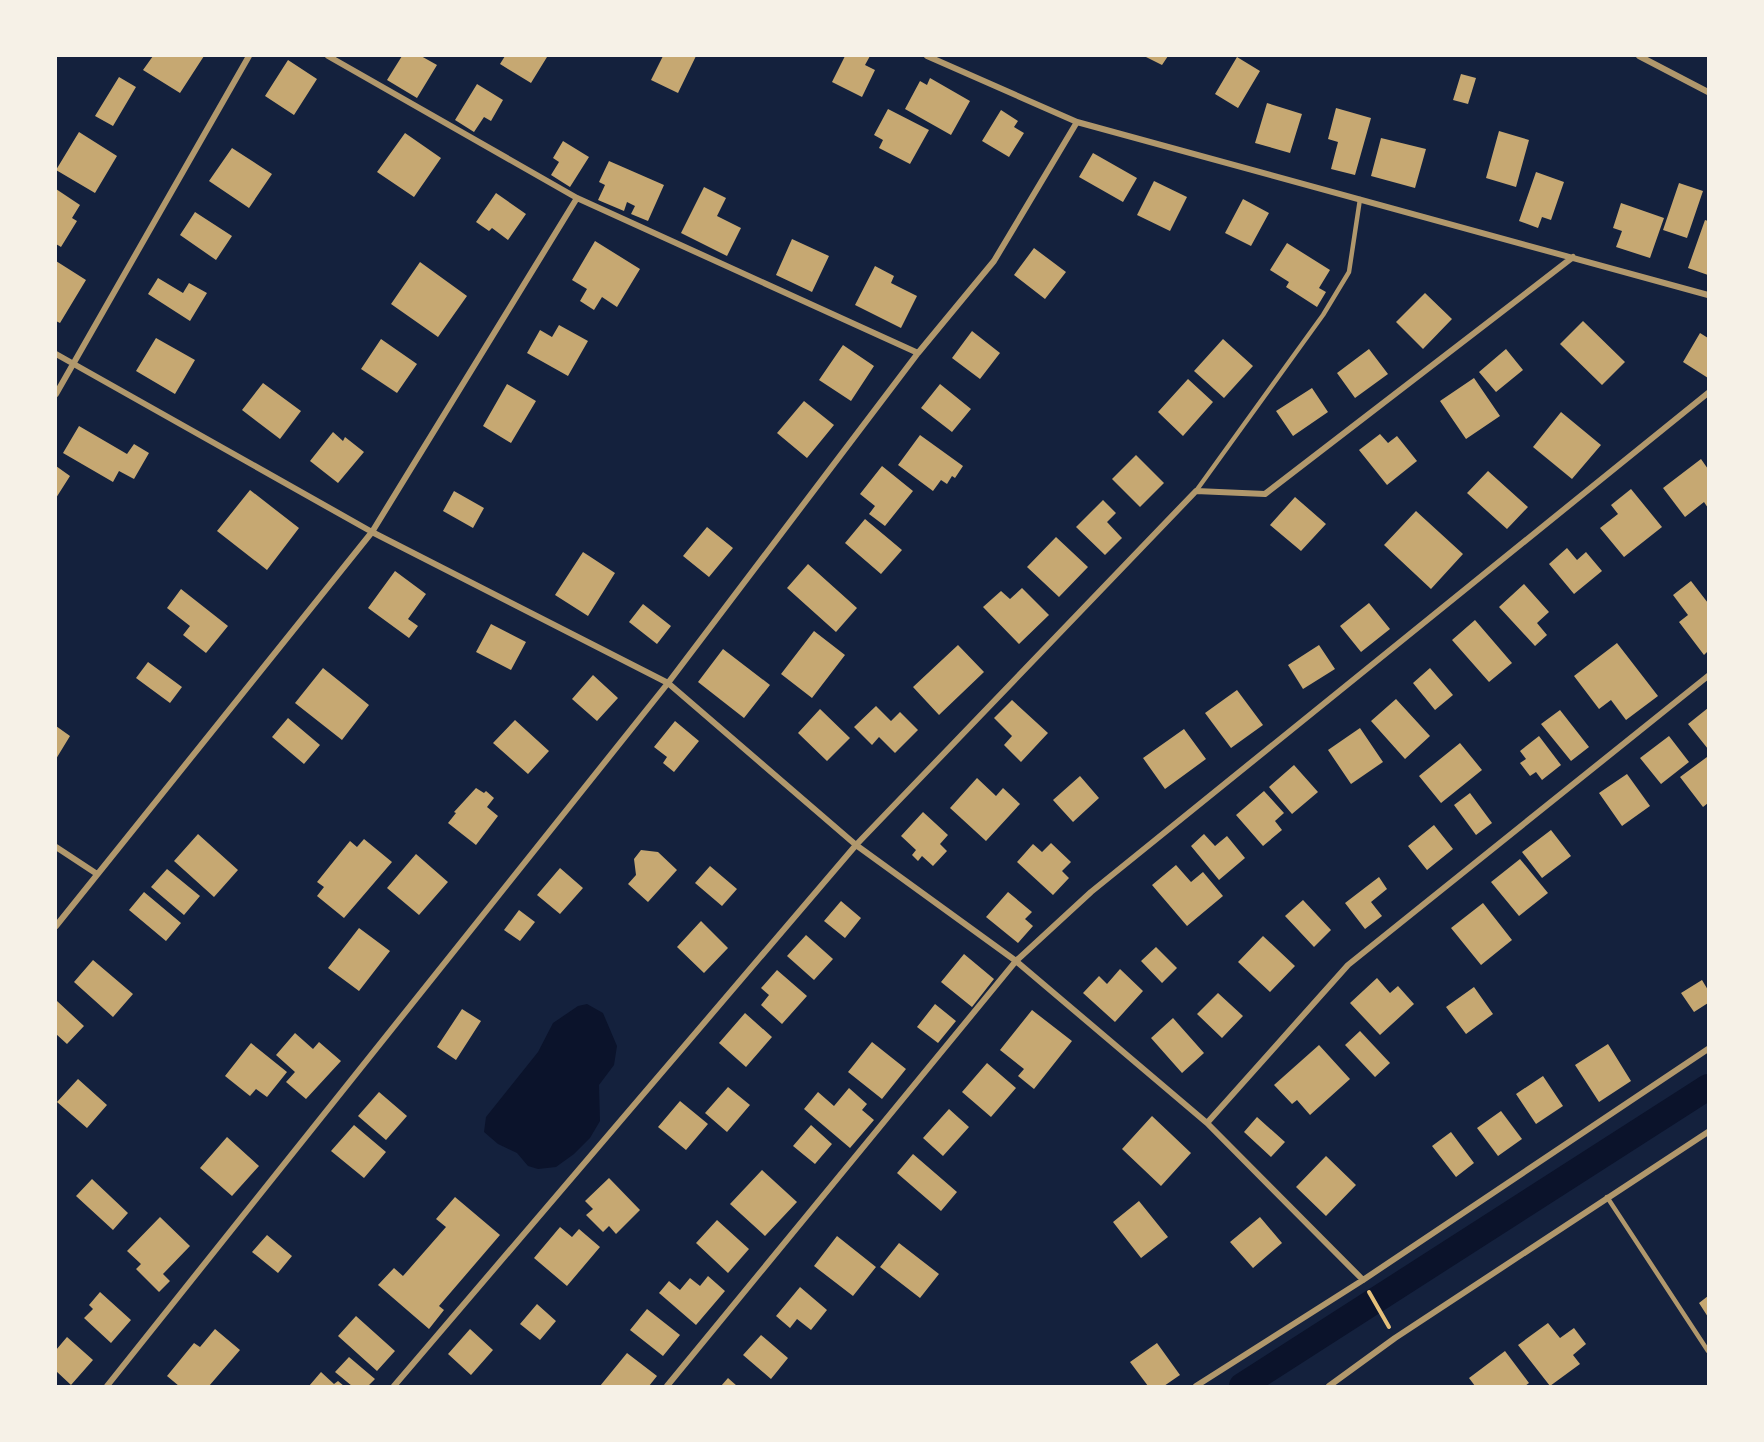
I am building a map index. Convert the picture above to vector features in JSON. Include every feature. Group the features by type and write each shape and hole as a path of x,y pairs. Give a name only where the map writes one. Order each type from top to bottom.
{"street":[{"path":"56,394 249,56"},
{"path":"328,56 577,198 918,352"},
{"path":"927,56 1077,122 1708,295"},
{"path":"1639,56 1708,92"},
{"path":"107,1386 668,683 918,352 994,261 1077,122"},
{"path":"56,926 372,532 577,198"},
{"path":"394,1386 856,845 1196,491 1265,494 1574,257"},
{"path":"56,354 372,532 668,683 856,845 1016,961 1207,1123 1363,1281"},
{"path":"667,1386 1016,961 1091,891 1708,393"},
{"path":"1207,1123 1348,965 1708,676"},
{"path":"56,847 97,874"},
{"path":"1196,1386 1363,1281 1708,1049"},
{"path":"1329,1386 1395,1338 1708,1132"}],"lane":[{"path":"1196,491 1323,315 1348,272 1360,199"},
{"path":"1607,1197 1708,1351"}],"path":[{"path":"1363,1281 1395,1338"}],"water":[{"path":"587,1004 603,1013 617,1046 614,1065 599,1085 600,1121 590,1138 556,1167 538,1169 528,1166 517,1153 498,1144 484,1132 486,1117 538,1052 553,1023 578,1006"}],"building":[{"path":"153,56 204,56 180,93 143,70"},
{"path":"402,56 421,56 437,65 417,98 387,80"},
{"path":"505,56 547,57 531,83 500,64"},
{"path":"663,56 696,56 678,93 651,80"},
{"path":"845,56 870,56 865,65 875,70 862,97 832,82"},
{"path":"1144,56 1168,56 1162,65"},
{"path":"1237,57 1260,71 1238,108 1215,94"},
{"path":"288,60 317,79 294,115 265,96"},
{"path":"1461,74 1476,78 1468,104 1453,100"},
{"path":"119,77 136,87 113,126 95,116"},
{"path":"930,78 970,101 951,135 905,109 920,81 927,85"},
{"path":"477,84 503,100 491,121 484,117 474,132 455,120"},
{"path":"1267,103 1302,114 1290,153 1255,143"},
{"path":"1336,108 1371,118 1355,175 1331,169 1338,142 1328,139"},
{"path":"888,109 929,130 910,164 879,148 883,140 874,135"},
{"path":"1001,110 1018,121 1014,127 1024,133 1009,157 982,141"},
{"path":"1499,131 1529,140 1516,187 1486,178"},
{"path":"79,132 117,156 95,193 56,170"},
{"path":"405,133 441,158 414,197 377,172"},
{"path":"1381,138 1426,149 1415,188 1371,176"},
{"path":"563,141 589,157 570,187 551,175 559,162 553,158"},
{"path":"232,148 272,174 249,208 209,181"},
{"path":"1093,153 1137,178 1123,202 1079,177"},
{"path":"609,161 664,185 648,221 631,214 635,206 627,202 624,211 598,200 605,185 599,182"},
{"path":"1536,172 1564,182 1551,220 1542,217 1538,228 1519,221"},
{"path":"1154,181 1187,197 1170,231 1137,215"},
{"path":"1679,183 1703,191 1687,238 1663,230"},
{"path":"704,187 726,198 717,216 741,228 727,256 681,233"},
{"path":"56,189 80,205 72,218 77,221 61,247 56,244"},
{"path":"496,193 526,214 508,240 492,228 489,231 476,222"},
{"path":"1243,199 1269,213 1251,246 1225,233"},
{"path":"1621,203 1664,218 1650,258 1616,247 1622,231 1613,228"},
{"path":"195,212 232,236 216,260 180,235"},
{"path":"1705,220 1708,221 1708,275 1688,268"},
{"path":"792,239 829,256 812,292 776,275"},
{"path":"595,241 640,269 617,307 602,297 594,310 580,301 587,289 572,280"},
{"path":"1287,243 1330,270 1319,288 1326,292 1317,307 1286,287 1289,282 1270,270"},
{"path":"1034,248 1066,272 1045,299 1014,275"},
{"path":"56,261 86,280 60,323 56,321"},
{"path":"420,262 467,296 438,337 391,304"},
{"path":"875,266 894,276 891,283 917,296 901,328 855,305"},
{"path":"158,278 183,293 189,283 207,293 190,321 148,294"},
{"path":"1425,293 1452,319 1423,349 1396,322"},
{"path":"1583,321 1625,362 1602,385 1560,344"},
{"path":"559,325 588,341 568,376 527,353 540,330 552,337"},
{"path":"972,331 1000,353 980,379 952,358"},
{"path":"1700,333 1708,338 1708,378 1683,362"},
{"path":"156,338 195,360 175,394 136,371"},
{"path":"381,339 417,364 397,393 361,369"},
{"path":"1223,339 1253,366 1224,398 1194,371"},
{"path":"843,345 874,366 851,401 819,380"},
{"path":"1369,349 1388,374 1355,398 1337,373"},
{"path":"1506,349 1523,370 1496,392 1479,372"},
{"path":"1474,378 1500,416 1466,439 1440,401"},
{"path":"1188,379 1213,402 1183,436 1158,412"},
{"path":"263,383 301,411 280,439 242,410"},
{"path":"507,384 536,401 511,443 483,426"},
{"path":"940,384 971,409 952,432 921,408"},
{"path":"1312,388 1328,412 1293,436 1276,411"},
{"path":"804,401 834,425 807,458 777,433"},
{"path":"1561,412 1601,445 1572,479 1533,447"},
{"path":"79,426 127,454 134,444 149,453 134,479 119,471 113,482 63,453"},
{"path":"333,432 343,441 345,437 364,452 338,483 310,461"},
{"path":"1380,434 1388,443 1397,436 1417,461 1387,485 1359,450"},
{"path":"920,435 963,466 955,478 952,476 947,484 941,480 933,491 898,465"},
{"path":"1136,455 1164,483 1140,507 1112,479"},
{"path":"1701,459 1708,469 1708,508 1704,502 1685,517 1663,488"},
{"path":"56,466 70,476 56,498"},
{"path":"882,466 913,491 885,526 869,514 875,506 860,494"},
{"path":"1488,471 1528,507 1507,529 1467,493"},
{"path":"1631,489 1662,527 1624,557 1600,528 1618,514 1611,505"},
{"path":"250,490 299,528 267,570 217,531"},
{"path":"454,491 484,508 473,528 443,511"},
{"path":"1295,497 1326,524 1301,551 1270,525"},
{"path":"1103,500 1116,513 1107,522 1122,538 1105,555 1076,527"},
{"path":"1416,511 1463,554 1431,589 1384,545"},
{"path":"865,519 902,550 881,574 845,543"},
{"path":"707,527 733,548 709,577 683,556"},
{"path":"1056,537 1088,567 1059,597 1027,567"},
{"path":"1567,548 1577,560 1586,552 1602,571 1574,594 1549,564"},
{"path":"583,552 615,573 588,616 555,595"},
{"path":"808,564 857,608 836,632 787,588"},
{"path":"395,571 426,594 408,619 418,626 409,638 368,608"},
{"path":"1691,581 1708,603 1708,651 1704,655 1679,622 1688,615 1673,595"},
{"path":"1524,584 1549,612 1537,623 1547,635 1535,646 1499,607"},
{"path":"1022,588 1049,615 1019,644 983,607 1001,591 1010,599"},
{"path":"181,589 228,626 206,653 183,635 190,626 167,608"},
{"path":"1369,603 1390,629 1361,652 1340,626"},
{"path":"643,604 671,626 657,644 629,622"},
{"path":"1475,620 1512,663 1489,682 1452,640"},
{"path":"491,624 526,642 511,670 476,652"},
{"path":"814,631 845,655 812,698 781,674"},
{"path":"1617,643 1658,696 1626,720 1611,700 1599,709 1574,676"},
{"path":"958,645 984,672 939,715 913,687"},
{"path":"1319,645 1335,669 1303,689 1288,665"},
{"path":"723,649 770,685 744,718 698,682"},
{"path":"148,662 182,687 170,703 136,678"},
{"path":"323,668 369,705 342,740 295,703"},
{"path":"1430,668 1453,695 1435,710 1413,683"},
{"path":"593,675 618,698 597,721 572,699"},
{"path":"1237,690 1263,725 1231,748 1205,713"},
{"path":"1396,699 1430,736 1405,759 1371,721"},
{"path":"1012,700 1048,733 1021,762 1004,745 1012,736 994,718"},
{"path":"876,706 891,721 900,712 918,730 895,753 879,737 872,745 854,727"},
{"path":"1708,708 1708,749 1688,724"},
{"path":"820,709 850,738 827,761 798,733"},
{"path":"1560,710 1589,747 1571,761 1541,724"},
{"path":"288,718 320,745 304,764 272,737"},
{"path":"515,720 549,751 528,774 493,743"},
{"path":"675,721 699,741 674,772 663,763 667,757 654,747"},
{"path":"56,726 70,736 56,759"},
{"path":"1360,728 1383,762 1351,784 1328,750"},
{"path":"1184,729 1206,759 1165,789 1143,758"},
{"path":"1539,736 1561,765 1542,780 1536,772 1530,776 1520,763 1526,759 1520,751"},
{"path":"1669,736 1689,762 1661,784 1640,758"},
{"path":"1460,743 1482,770 1441,803 1419,776"},
{"path":"1707,757 1708,803 1703,807 1680,777"},
{"path":"1294,765 1318,792 1292,814 1269,787"},
{"path":"1627,774 1650,806 1622,826 1599,793"},
{"path":"1080,776 1099,798 1073,822 1053,800"},
{"path":"977,778 996,796 1003,788 1020,804 986,841 950,808"},
{"path":"476,788 484,793 486,791 494,798 487,807 498,816 476,845 448,823 456,813 454,812"},
{"path":"1264,791 1284,813 1275,821 1282,830 1263,846 1236,815"},
{"path":"1470,793 1492,823 1476,835 1454,805"},
{"path":"923,812 948,835 940,844 947,851 933,866 922,856 918,861 912,855 916,850 901,836"},
{"path":"1434,825 1453,849 1427,870 1408,846"},
{"path":"1551,830 1571,856 1542,878 1522,852"},
{"path":"198,834 238,870 214,897 174,861"},
{"path":"1204,834 1215,846 1227,836 1245,858 1219,880 1191,846"},
{"path":"364,839 392,862 344,918 317,896 324,887 317,882 350,841 357,847"},
{"path":"1051,843 1071,862 1062,871 1069,878 1053,895 1017,862 1033,844 1042,852"},
{"path":"641,850 658,852 677,870 648,902 628,884 636,875 634,859"},
{"path":"416,854 448,882 419,915 387,888"},
{"path":"1520,859 1548,893 1519,916 1491,882"},
{"path":"1176,865 1191,882 1203,872 1223,896 1187,926 1152,885"},
{"path":"710,866 737,889 722,906 695,883"},
{"path":"560,868 583,888 560,914 537,895"},
{"path":"167,869 200,896 184,915 151,887"},
{"path":"1379,877 1387,889 1371,902 1382,916 1365,929 1345,903"},
{"path":"144,892 181,923 166,941 129,910"},
{"path":"1008,892 1032,912 1025,919 1033,926 1018,943 986,917"},
{"path":"1303,900 1331,930 1314,947 1285,916"},
{"path":"841,901 861,918 845,938 824,921"},
{"path":"1483,903 1512,940 1481,965 1451,928"},
{"path":"519,910 535,922 520,941 504,930"},
{"path":"701,921 728,948 704,973 677,947"},
{"path":"359,928 390,951 359,991 328,968"},
{"path":"806,935 833,959 814,980 787,956"},
{"path":"1263,936 1295,966 1270,992 1238,962"},
{"path":"1156,947 1177,968 1162,983 1141,961"},
{"path":"964,954 994,979 972,1007 941,982"},
{"path":"93,960 133,994 113,1017 74,982"},
{"path":"1120,969 1143,991 1115,1022 1083,993 1099,976 1107,984"},
{"path":"777,970 807,996 782,1024 761,1005 769,995 761,988"},
{"path":"1377,978 1390,993 1398,986 1414,1004 1380,1035 1350,1003"},
{"path":"1702,980 1708,990 1708,1003 1694,1012 1681,993"},
{"path":"1474,987 1493,1014 1466,1034 1446,1007"},
{"path":"1218,993 1243,1016 1222,1038 1197,1014"},
{"path":"57,1001 84,1026 67,1044 56,1034"},
{"path":"935,1004 956,1021 938,1043 917,1027"},
{"path":"462,1009 481,1021 456,1060 437,1047"},
{"path":"1032,1010 1072,1041 1034,1089 1018,1076 1024,1069 1000,1050"},
{"path":"745,1013 772,1037 746,1067 719,1043"},
{"path":"1173,1018 1204,1053 1182,1073 1151,1038"},
{"path":"1360,1031 1390,1063 1375,1077 1345,1045"},
{"path":"295,1033 313,1049 319,1042 341,1061 306,1099 286,1082 295,1072 276,1055"},
{"path":"872,1042 906,1069 882,1099 848,1072"},
{"path":"251,1043 287,1072 267,1097 256,1089 250,1096 225,1076"},
{"path":"1608,1044 1631,1081 1599,1102 1575,1065"},
{"path":"1319,1045 1350,1079 1310,1115 1297,1100 1292,1104 1274,1085"},
{"path":"987,1063 1016,1088 991,1117 962,1092"},
{"path":"1543,1076 1563,1106 1536,1124 1516,1094"},
{"path":"78,1079 107,1105 87,1128 57,1102"},
{"path":"728,1087 750,1105 727,1132 705,1113"},
{"path":"849,1088 867,1104 862,1110 874,1120 850,1148 804,1109 818,1092 834,1106"},
{"path":"379,1092 407,1116 386,1140 358,1116"},
{"path":"680,1101 708,1124 686,1150 658,1127"},
{"path":"949,1109 969,1127 943,1156 923,1138"},
{"path":"1501,1111 1522,1139 1498,1156 1477,1128"},
{"path":"1152,1116 1191,1153 1161,1186 1122,1149"},
{"path":"1257,1117 1285,1142 1271,1157 1244,1132"},
{"path":"354,1125 386,1152 364,1178 331,1151"},
{"path":"811,1125 832,1144 815,1164 793,1146"},
{"path":"1451,1132 1474,1163 1456,1177 1432,1146"},
{"path":"227,1137 259,1166 232,1196 200,1168"},
{"path":"913,1154 957,1192 941,1211 897,1173"},
{"path":"1326,1156 1356,1185 1326,1216 1296,1187"},
{"path":"762,1170 797,1202 765,1236 730,1204"},
{"path":"609,1178 640,1210 616,1234 609,1226 603,1232 586,1215 593,1209 585,1201"},
{"path":"92,1179 128,1213 113,1230 76,1196"},
{"path":"455,1197 500,1235 439,1306 444,1310 429,1329 378,1285 394,1268 403,1276 446,1227 436,1219"},
{"path":"1139,1201 1168,1237 1141,1258 1113,1222"},
{"path":"160,1217 190,1246 163,1274 170,1281 159,1292 136,1269 141,1264 127,1251"},
{"path":"1260,1217 1282,1243 1253,1268 1230,1242"},
{"path":"717,1220 749,1249 728,1273 696,1243"},
{"path":"560,1227 572,1237 579,1229 600,1247 567,1286 534,1258"},
{"path":"267,1235 292,1256 278,1273 252,1252"},
{"path":"837,1236 876,1267 853,1296 814,1266"},
{"path":"899,1243 939,1274 920,1298 880,1267"},
{"path":"708,1276 725,1291 696,1325 659,1293 669,1281 680,1290 690,1278 700,1286"},
{"path":"800,1287 827,1310 811,1330 797,1319 790,1328 776,1316"},
{"path":"100,1292 131,1320 111,1343 84,1318 93,1309 89,1305"},
{"path":"1708,1296 1708,1317 1699,1303"},
{"path":"537,1304 556,1321 540,1340 520,1324"},
{"path":"647,1309 680,1335 663,1356 630,1330"},
{"path":"356,1316 395,1351 377,1371 338,1336"},
{"path":"1548,1323 1560,1338 1574,1328 1586,1344 1573,1355 1580,1364 1550,1386 1518,1345"},
{"path":"215,1329 240,1350 209,1386 179,1386 167,1376 194,1343 200,1347"},
{"path":"470,1329 493,1350 471,1375 448,1354"},
{"path":"761,1335 788,1358 771,1379 743,1355"},
{"path":"67,1337 93,1360 71,1385 56,1371 56,1350"},
{"path":"1157,1343 1180,1375 1164,1386 1148,1386 1130,1362"},
{"path":"1505,1351 1529,1383 1525,1386 1475,1386 1469,1378"},
{"path":"627,1353 657,1376 649,1386 600,1386"},
{"path":"349,1357 375,1379 368,1386 352,1386 335,1372"},
{"path":"321,1372 334,1384 338,1381 344,1386 309,1386"},
{"path":"728,1378 737,1386 721,1386"}],"waterway":[{"path":"1242,1386 1708,1087"}]}
